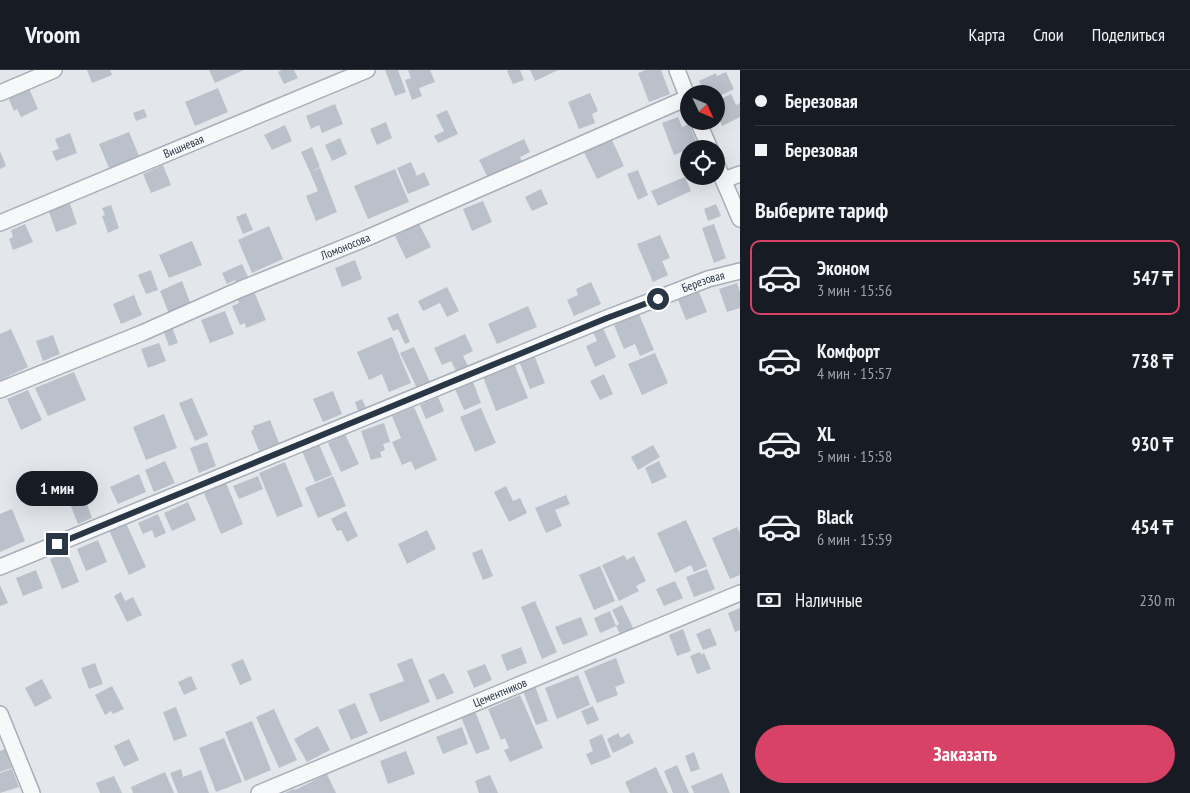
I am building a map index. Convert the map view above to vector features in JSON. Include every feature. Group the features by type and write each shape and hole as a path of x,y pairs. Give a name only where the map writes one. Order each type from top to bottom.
{"street":[{"path":"0,93 54,70"},
{"name":"Вишневая","path":"0,223 367,70"},
{"path":"677,70 682,85"},
{"name":"Ломоносова","path":"0,390 142,333 241,289 367,238 680,103"},
{"path":"725,180 740,174"},
{"path":"725,182 740,219"},
{"name":"Березовая","path":"0,567 607,318 708,279 740,271"},
{"name":"Цементников","path":"259,793 740,593"},
{"path":"0,714 32,793"}],"building":[{"path":"87,70 110,70 112,75 92,83"},
{"path":"209,70 244,70 215,83"},
{"path":"294,70 298,78 284,84 278,72"},
{"path":"385,70 398,70 406,92 395,96"},
{"path":"408,70 430,70 435,82 419,88 422,96 412,100 405,80 411,78"},
{"path":"520,70 524,80 513,84 507,71"},
{"path":"530,70 558,70 535,81"},
{"path":"646,70 661,70 670,94 649,102 638,73"},
{"path":"726,72 734,89 725,94 725,85 701,85 699,81 716,73 717,76"},
{"path":"28,86 38,109 21,117 17,109 14,111 7,95"},
{"path":"218,88 228,112 195,126 185,102"},
{"path":"590,93 598,111 592,114 595,123 579,129 568,102"},
{"path":"731,94 736,105 740,103 740,117 725,124 725,97"},
{"path":"335,104 343,124 322,133 319,125 311,129 306,116"},
{"path":"144,109 147,117 136,121 133,113"},
{"path":"447,110 458,134 438,143 434,136 444,131 436,115"},
{"path":"678,117 680,130 691,130 696,140 680,140 680,153 674,155 662,123"},
{"path":"386,122 392,138 377,145 370,129"},
{"path":"285,125 292,141 272,150 264,135"},
{"path":"129,132 139,156 109,168 99,144"},
{"path":"70,133 77,153 56,161 52,151 59,149 55,139"},
{"path":"340,138 347,154 332,161 325,145"},
{"path":"524,139 530,152 520,157 522,162 488,178 479,160"},
{"path":"612,140 624,166 597,179 584,152"},
{"path":"312,147 320,167 310,172 301,152"},
{"path":"0,151 6,166 0,169"},
{"path":"411,162 417,176 424,172 430,185 408,194 397,168"},
{"path":"163,165 171,185 151,193 143,174"},
{"path":"320,168 337,212 316,221 306,196 318,191 310,172"},
{"path":"395,169 409,202 368,219 354,186"},
{"path":"638,170 648,195 638,200 627,174"},
{"path":"680,179 680,185 688,185 691,191 658,206 651,191"},
{"path":"541,189 548,204 532,211 525,197"},
{"path":"69,201 77,224 56,232 48,209"},
{"path":"483,201 492,222 472,231 463,209"},
{"path":"716,204 721,216 708,221 704,209"},
{"path":"111,205 119,228 108,233 102,216 105,215 102,208"},
{"path":"246,213 253,230 243,234 236,217"},
{"path":"25,224 33,242 13,250 9,239 13,237 11,230"},
{"path":"419,224 431,247 406,259 395,236"},
{"path":"714,224 726,258 714,263 702,228"},
{"path":"269,226 283,259 252,273 238,240"},
{"path":"660,235 670,258 662,261 668,275 653,282 637,244"},
{"path":"192,241 202,265 169,278 159,255"},
{"path":"355,260 362,279 342,287 335,268"},
{"path":"242,264 249,279 237,284 235,280 227,284 222,273"},
{"path":"151,270 158,290 146,294 138,275"},
{"path":"182,281 191,305 169,314 160,291"},
{"path":"591,282 601,304 574,316 567,300 578,295 576,289"},
{"path":"737,283 740,292 740,308 727,312 719,289"},
{"path":"447,287 459,311 447,317 440,303 423,311 418,301"},
{"path":"253,289 266,320 246,328 245,323 240,325 232,306 239,303 236,296"},
{"path":"699,292 707,312 686,320 678,300"},
{"path":"134,295 142,315 121,324 113,304"},
{"path":"528,306 537,327 497,344 488,324"},
{"path":"225,311 234,334 210,343 201,320"},
{"path":"398,313 410,342 405,344 398,329 393,331 387,318"},
{"path":"639,314 654,350 640,356 635,344 624,349 614,325"},
{"path":"172,327 178,343 169,346 163,330"},
{"path":"603,328 616,357 595,367 586,346 597,341 593,332"},
{"path":"11,329 28,367 0,380 0,334"},
{"path":"465,334 473,351 463,356 468,366 456,371 451,361 442,365 434,348"},
{"path":"53,335 60,354 43,361 36,341"},
{"path":"392,337 411,383 389,392 382,374 369,380 357,352"},
{"path":"159,343 166,361 148,368 141,349"},
{"path":"414,347 430,382 417,388 400,353"},
{"path":"655,353 668,383 642,395 628,364"},
{"path":"534,355 545,383 530,389 519,361"},
{"path":"513,361 528,398 496,411 482,374"},
{"path":"74,372 86,400 48,416 35,388"},
{"path":"604,374 613,394 600,400 590,381"},
{"path":"473,382 481,403 464,410 455,389"},
{"path":"28,390 42,420 21,430 7,399"},
{"path":"333,391 342,414 323,422 313,399"},
{"path":"438,397 444,411 426,419 420,405"},
{"path":"192,398 208,435 195,441 179,403"},
{"path":"362,399 366,408 358,411 355,402"},
{"path":"414,407 437,460 415,470 411,461 402,465 392,442 401,438 392,416"},
{"path":"481,408 496,443 475,452 460,417"},
{"path":"164,414 177,448 146,460 133,427"},
{"path":"270,420 279,443 259,451 251,431 254,429 253,426"},
{"path":"384,423 390,442 383,444 385,450 380,452 382,457 371,460 361,431"},
{"path":"345,434 359,464 341,472 328,443"},
{"path":"207,442 216,466 199,473 190,448"},
{"path":"319,444 332,475 315,482 302,451"},
{"path":"653,445 660,457 638,470 631,457"},
{"path":"165,461 175,483 154,492 145,470"},
{"path":"659,461 667,477 652,484 645,468"},
{"path":"285,462 303,506 277,517 259,473"},
{"path":"139,474 146,492 118,504 110,487"},
{"path":"258,476 263,489 239,499 233,486"},
{"path":"333,476 346,506 318,518 305,488"},
{"path":"226,483 243,524 221,534 204,493"},
{"path":"506,486 513,501 520,498 527,513 509,522 494,492"},
{"path":"82,490 92,518 78,524 67,496"},
{"path":"566,495 570,504 555,510 562,526 546,533 535,508"},
{"path":"188,502 196,520 172,531 164,513"},
{"path":"12,509 25,541 0,552 0,514"},
{"path":"346,511 358,536 347,542 341,530 337,531 331,519"},
{"path":"158,514 166,533 155,538 152,530 143,534 138,523"},
{"path":"686,520 707,566 694,572 691,565 675,573 657,533"},
{"path":"126,523 146,567 129,575 109,530"},
{"path":"737,527 740,533 740,575 730,579 712,538"},
{"path":"427,530 436,549 407,564 398,544"},
{"path":"98,540 107,562 86,571 77,549"},
{"path":"482,549 493,576 483,580 472,553"},
{"path":"67,552 79,582 62,589 50,559"},
{"path":"624,555 627,560 634,556 646,581 636,586 639,591 619,601 602,565"},
{"path":"600,566 615,601 594,610 579,575"},
{"path":"707,569 715,589 694,597 686,577"},
{"path":"36,570 43,588 23,596 16,578"},
{"path":"675,581 683,598 664,606 656,589"},
{"path":"0,585 8,603 0,606"},
{"path":"121,592 125,601 133,597 142,615 127,622 114,596"},
{"path":"535,601 557,652 542,659 521,607"},
{"path":"622,605 634,630 621,636 616,626 619,624 612,610"},
{"path":"740,608 740,630 735,632 728,613"},
{"path":"610,611 616,626 600,633 594,618"},
{"path":"581,617 588,635 563,645 555,627"},
{"path":"710,628 717,645 703,650 696,634"},
{"path":"683,629 691,651 677,656 669,635"},
{"path":"521,647 527,663 507,671 501,655"},
{"path":"700,652 701,655 704,653 711,669 697,674 690,656"},
{"path":"412,658 430,702 380,722 369,694 404,681 397,664"},
{"path":"616,658 625,683 615,687 618,695 597,703 584,671"},
{"path":"243,659 252,680 240,685 231,664"},
{"path":"95,663 103,684 89,689 81,668"},
{"path":"485,664 492,680 474,688 467,671"},
{"path":"444,673 454,693 437,700 428,680"},
{"path":"578,675 590,705 557,719 545,688"},
{"path":"191,676 197,689 184,695 178,682"},
{"path":"42,679 52,698 35,707 25,688"},
{"path":"112,686 124,709 113,714 111,711 105,715 95,695"},
{"path":"535,686 548,721 536,725 523,691"},
{"path":"520,695 543,748 510,762 504,750 509,748 505,738 501,740 488,709"},
{"path":"355,703 368,733 351,740 338,710"},
{"path":"593,706 599,720 587,725 581,711"},
{"path":"176,707 187,736 174,741 163,712"},
{"path":"274,709 297,760 279,768 256,717"},
{"path":"475,711 490,749 476,754 461,717"},
{"path":"252,721 271,770 245,781 225,732"},
{"path":"318,726 330,750 307,762 294,739"},
{"path":"462,727 468,744 443,754 436,737"},
{"path":"618,733 621,738 629,733 634,743 613,753 607,739"},
{"path":"602,734 611,757 591,765 586,754 593,751 589,740"},
{"path":"224,738 242,782 216,792 199,748"},
{"path":"129,739 139,760 124,767 114,746"},
{"path":"5,749 12,768 0,772 0,751"},
{"path":"406,751 415,774 388,784 380,761"},
{"path":"694,752 700,769 691,772 685,756"},
{"path":"677,765 689,793 673,793 664,771"},
{"path":"656,767 668,793 630,793 625,782"},
{"path":"12,769 19,787 0,793 0,773"},
{"path":"181,769 183,777 201,770 209,793 178,793 170,773"},
{"path":"165,772 174,793 133,793 131,787"},
{"path":"722,773 730,793 694,793 691,786"},
{"path":"327,774 336,793 285,793 295,790"},
{"path":"490,775 498,793 479,793 475,781"},
{"path":"114,776 122,793 100,793 96,783"}],"route":[{"path":"57,544 607,318 658,299"}]}
